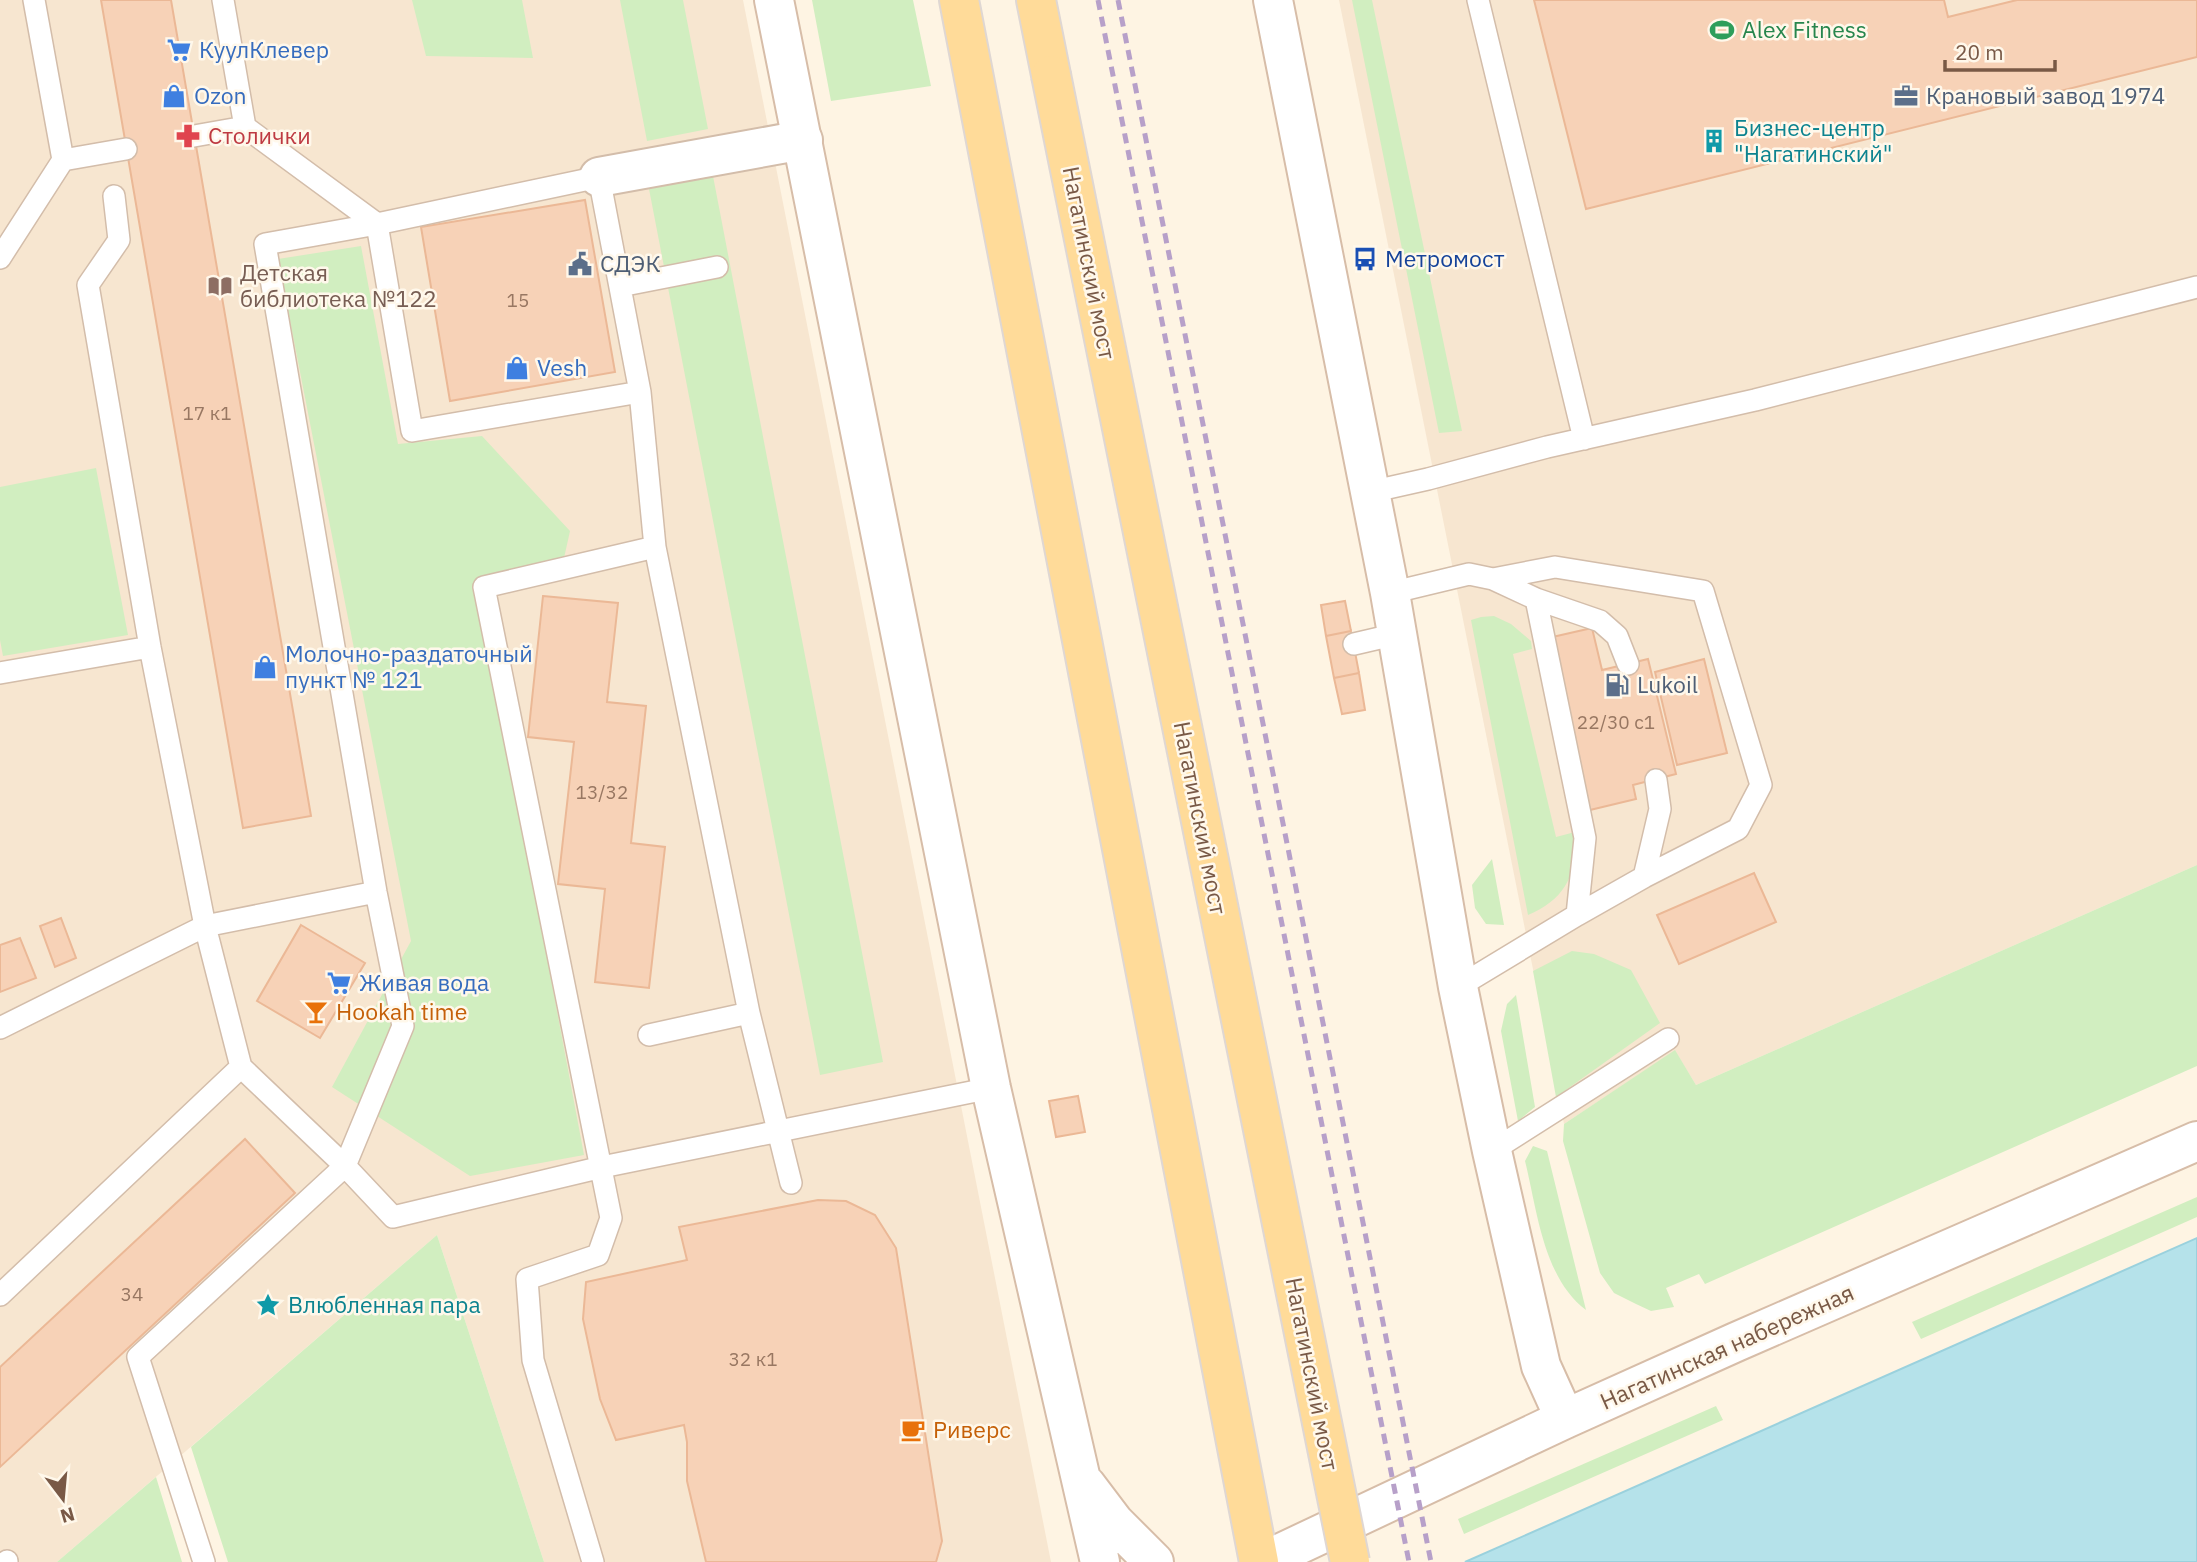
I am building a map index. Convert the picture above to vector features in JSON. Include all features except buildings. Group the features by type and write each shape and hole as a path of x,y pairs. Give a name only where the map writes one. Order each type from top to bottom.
{"main road":[{"path":"774,0 991,1088 1100,1562"},
{"path":"959,0 1261,1562"},
{"name":"Нагатинский мост","path":"1036,0 1350,1562"},
{"path":"1272,0 1390,593 1458,987 1492,1152 1541,1366 1565,1419"},
{"path":"600,177 803,140"},
{"name":"Нагатинская набережная","path":"1261,1562 1565,1419 2197,1141"},
{"path":"1080,1476 1114,1522 1154,1562"}],"lane":[{"path":"0,258 63,160 34,0"},
{"path":"223,0 245,127 377,224 412,431 640,392"},
{"path":"1478,0 1584,439"},
{"path":"194,136 245,127"},
{"path":"63,160 126,149"},
{"path":"204,1562 138,1357 345,1166 403,1026 376,892 265,244 377,224 600,177 640,392 655,547 749,1013 791,1183"},
{"path":"114,196 119,240 88,285 150,647 205,926 241,1067 345,1166 393,1217 602,1167 991,1088"},
{"path":"620,286 717,267"},
{"path":"1370,492 1755,400 2197,287"},
{"path":"593,1562 533,1360 527,1279 598,1255 611,1218 484,587 655,547"},
{"path":"1458,987 1644,877 1738,829 1761,785 1703,591 1555,567 1493,579"},
{"path":"1390,593 1469,574 1493,579 1536,599 1600,621 1616,636 1628,664"},
{"path":"1536,599 1585,838 1577,915"},
{"path":"1353,644 1397,634"},
{"path":"0,673 150,647"},
{"path":"1644,877 1660,809 1656,779"},
{"path":"0,1028 205,926 376,892"},
{"path":"649,1035 749,1013"},
{"path":"1492,1152 1668,1039"},
{"path":"0,1295 241,1067"}],"shaded area":[{"path":"0,0 743,0 1051,1562 544,1562 437,1235 57,1562 0,1562"},
{"path":"1339,0 2197,0 2197,865 1696,1085 1675,1051 1564,1124"}],"green space":[{"path":"412,0 522,0 533,58 426,56"},
{"path":"620,0 683,0 708,129 647,141"},
{"path":"812,0 913,0 931,86 831,101"},
{"path":"1352,0 1372,0 1462,431 1439,433"},
{"path":"713,176 883,1062 820,1075 649,189"},
{"path":"361,246 398,444 482,436 570,531 564,558 476,579 584,1155 470,1176 332,1087 411,941 278,259"},
{"path":"96,468 128,635 3,656 0,640 0,487"},
{"path":"1494,616 1511,624 1531,641 1532,649 1513,654 1556,837 1575,832 1574,860 1567,883 1552,901 1528,915 1471,620"},
{"path":"1492,859 1504,925 1486,924 1475,908 1472,885"},
{"path":"2197,865 2197,1066 1705,1284 1699,1274 1666,1288 1674,1307 1651,1311 1614,1293 1600,1273 1563,1141 1564,1124 1675,1050 1696,1085"},
{"path":"1572,951 1594,954 1631,970 1660,1023 1556,1097 1533,971"},
{"path":"1516,995 1535,1107 1518,1121 1501,1031 1507,1004"},
{"path":"1533,1146 1547,1151 1586,1310 1560,1280 1544,1242 1525,1161"},
{"path":"2197,1197 2197,1217 1921,1339 1912,1322"},
{"path":"437,1235 544,1562 228,1562 191,1447"},
{"path":"1716,1406 1723,1420 1464,1534 1458,1519"},
{"path":"156,1477 182,1562 57,1562"}],"water":[{"path":"2197,1238 2197,1562 1465,1562"}],"railway":[{"path":"1098,0 1409,1562"},
{"path":"1118,0 1431,1562"}],"place":[{"name":"Alex Fitness","path":"1722,30"},
{"name":"КуулКлевер","path":"179,50"},
{"name":"Ozon","path":"174,96"},
{"name":"Крановый завод 1974","path":"1906,96"},
{"name":"Столички","path":"188,136"},
{"name":"Бизнес-центр \"Нагатинский\"","path":"1714,141"},
{"name":"Метромост","path":"1365,259"},
{"name":"СДЭК","path":"580,264"},
{"name":"Детская библиотека №122","path":"220,286"},
{"name":"Vesh","path":"517,368"},
{"name":"Молочно-раздаточный пункт № 121","path":"265,667"},
{"name":"Lukoil","path":"1617,685"},
{"name":"Живая вода","path":"339,983"},
{"name":"Hookah time","path":"316,1012"},
{"name":"Влюбленная пара","path":"268,1305"},
{"name":"Риверс","path":"913,1430"}]}
